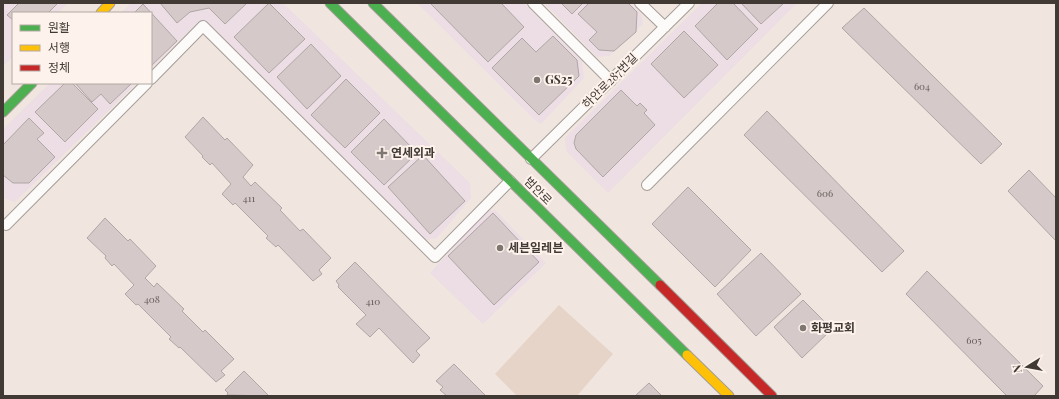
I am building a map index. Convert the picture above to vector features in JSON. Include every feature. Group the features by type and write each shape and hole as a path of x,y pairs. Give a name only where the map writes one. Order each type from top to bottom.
{"main road":[{"path":"102,12 110,3"},
{"name":"범안로","path":"330,3 729,396"},
{"name":"범안로","path":"373,3 772,396"},
{"path":"3,112 31,84"}],"lane":[{"path":"533,3 610,81"},
{"path":"640,3 664,28"},
{"name":"하안로287번길","path":"531,159 689,3"},
{"path":"647,185 828,3"},
{"path":"152,78 203,26 435,257 510,181"},
{"path":"6,225 146,84"}],"shaded area":[{"path":"3,3 68,3 59,12 12,12 12,58 3,66"},
{"path":"131,3 283,3 470,183 471,198 437,238 426,240 207,22 197,23 152,68 152,12 122,12"},
{"path":"417,3 524,3 582,61 584,78 541,124 534,119"},
{"path":"544,3 630,3 641,13 643,24 609,56 597,57"},
{"path":"702,3 797,3 608,193 566,151 565,138"},
{"path":"49,84 136,84 15,202 3,198 3,129"},
{"path":"495,210 546,263 483,324 430,273 487,211"},
{"path":"559,305 613,354 577,396 517,396 495,374"}],"building":[{"path":"19,3 58,3 49,12 12,12 12,19 7,15"},
{"path":"160,3 247,3 225,24 209,8 190,12 177,23"},
{"path":"269,3 305,39 269,73 234,37"},
{"path":"430,3 501,3 524,27 488,62"},
{"path":"561,3 583,3 572,14"},
{"path":"589,3 628,3 637,12 636,32 614,51 599,50 589,40 597,32 578,14"},
{"path":"718,3 733,3 758,29 727,60 695,26"},
{"path":"741,3 784,3 761,24"},
{"path":"143,4 150,12 135,12"},
{"path":"864,8 1002,144 981,164 842,28"},
{"path":"152,14 177,41 152,65"},
{"path":"684,31 718,65 684,98 651,64"},
{"path":"553,36 577,60 579,76 539,115 492,68 522,38 536,52"},
{"path":"311,44 341,76 307,109 277,77"},
{"path":"346,79 380,113 345,148 311,115"},
{"path":"64,84 73,84 98,109 65,142 35,112"},
{"path":"76,84 131,84 110,104 101,94 92,102"},
{"path":"621,90 637,106 640,103 647,110 644,113 655,125 603,177 576,149 574,143 576,135"},
{"path":"767,111 904,251 882,272 744,135"},
{"path":"203,117 225,140 227,138 253,165 243,177 251,186 255,182 282,208 280,210 300,231 303,229 331,258 319,270 322,274 313,281 278,245 276,247 266,238 268,236 235,203 233,205 222,194 231,184 212,163 210,165 202,157 203,156 185,137"},
{"path":"29,118 44,133 37,139 55,157 29,183 13,183 3,175 3,145"},
{"path":"384,119 417,153 384,185 351,152"},
{"path":"423,155 465,201 430,234 388,187"},
{"path":"1029,170 1056,198 1056,241 1008,191"},
{"path":"688,187 751,250 715,287 652,224"},
{"path":"493,213 539,262 494,305 448,256"},
{"path":"105,218 128,241 130,239 156,266 145,278 154,287 157,283 184,309 182,311 203,332 205,330 234,359 221,371 225,375 216,382 180,347 179,348 169,339 171,337 138,304 136,305 125,294 134,285 114,264 112,266 105,258 106,256 87,238"},
{"path":"761,253 801,294 756,336 717,294"},
{"path":"355,262 430,338 416,351 420,355 413,363 379,328 370,337 356,324 366,315 338,287 339,285 336,281"},
{"path":"927,271 1043,386 1034,396 1007,396 906,294"},
{"name":"화평교회","path":"803,300 832,329 802,358 774,327"},
{"path":"454,364 486,396 447,396 440,390 443,387 436,381"},
{"path":"244,371 269,396 227,395 228,393 225,390"},
{"path":"649,383 662,396 635,396"}],"traffic: fast":[{"path":"330,3 687,355"},
{"path":"373,3 660,285"},
{"path":"3,112 31,84"}],"traffic: slow":[{"path":"102,12 110,3"},
{"path":"687,355 729,396"}],"traffic: jam":[{"path":"660,285 772,396"}],"place":[{"name":"GS25","path":"537,80"},
{"name":"연세외과","path":"382,153"},
{"name":"세븐일레븐","path":"500,248"},
{"name":"화평교회","path":"803,328"}]}
